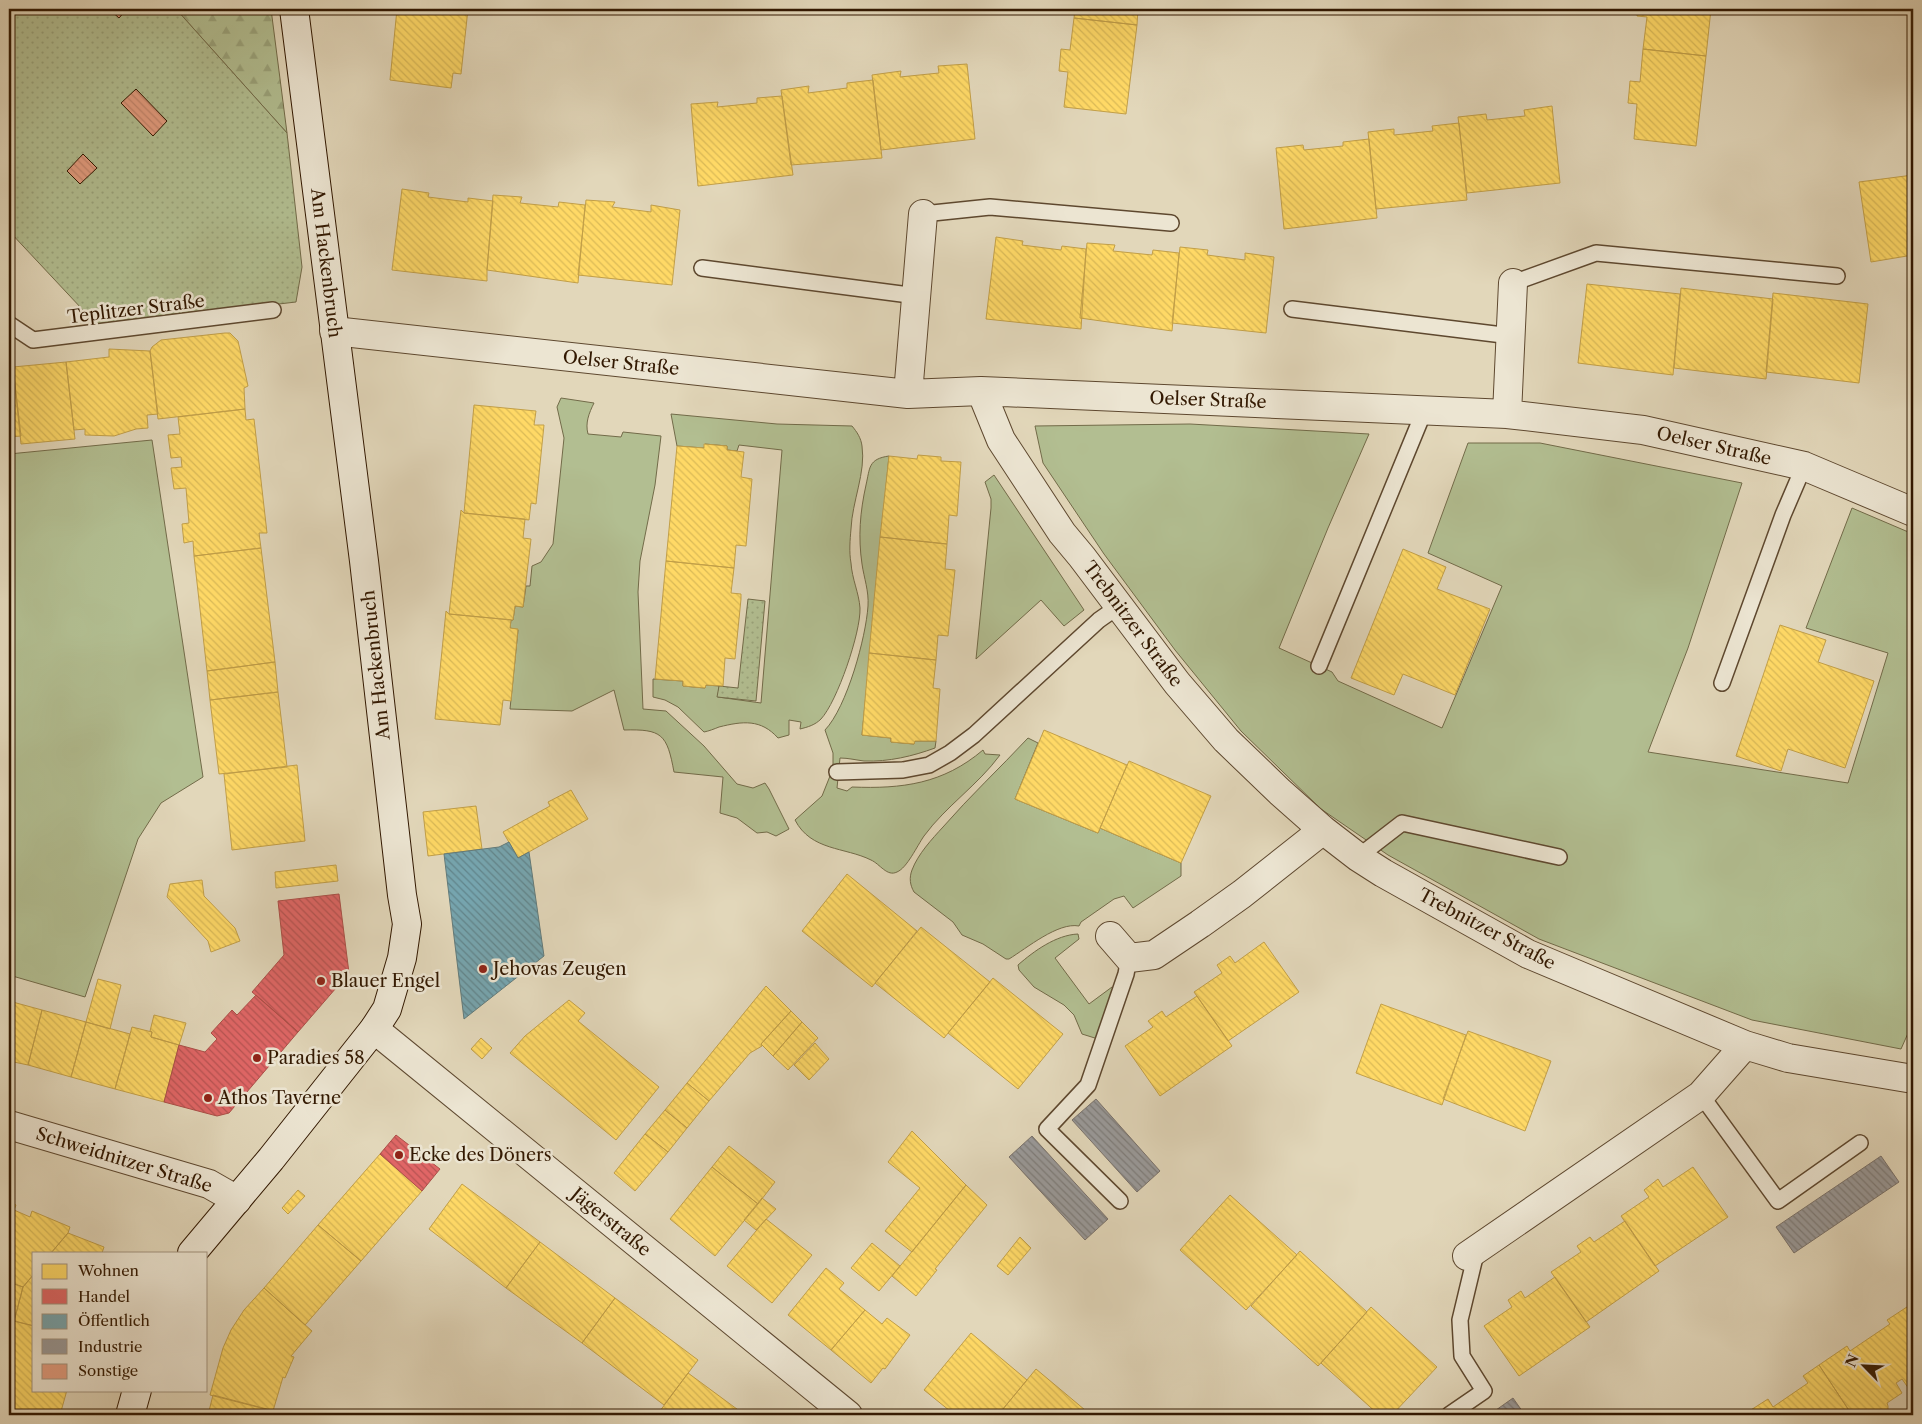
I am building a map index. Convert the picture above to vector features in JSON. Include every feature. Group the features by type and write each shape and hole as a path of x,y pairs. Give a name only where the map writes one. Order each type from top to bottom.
{"street":[{"name":"Am Hackenbruch","path":"193,1252 374,1029 387,1009 396,982 407,924 402,895 364,561 294,9"},
{"path":"908,394 923,214"},
{"path":"1507,414 1513,283"},
{"name":"Oelser Straße","path":"334,331 908,394 981,391 1507,414 1643,430 1804,466 1913,512"},
{"name":"Trebnitzer Straße","path":"981,391 1001,440 1062,534 1082,557 1177,683 1226,740 1280,792 1323,830 1358,856 1383,873 1528,954 1745,1045 1788,1058 1913,1079"},
{"path":"1110,936 1129,958 1154,955 1242,894 1323,830"},
{"name":"Jägerstraße","path":"374,1029 848,1415"},
{"path":"1472,1252 1701,1095 1745,1045"},
{"name":"Schweidnitzer Straße","path":"9,1125 209,1184 237,1200"},
{"path":"130,1415 136,1392"}],"lane":[{"path":"923,214 998,208 1171,223"},
{"path":"1513,283 1596,253 1837,276"},
{"path":"702,268 917,296"},
{"path":"1292,309 1511,336"},
{"name":"Teplitzer Straße","path":"9,324 33,340 273,310"},
{"path":"1319,666 1425,409"},
{"path":"1722,683 1783,515 1804,466"},
{"path":"837,772 903,770 929,764 950,753 974,735 1099,620 1119,606"},
{"path":"1358,856 1402,823 1559,857"},
{"path":"1120,1202 1047,1128 1088,1086 1126,974 1129,958"},
{"path":"1701,1095 1778,1201 1860,1143"},
{"path":"1449,1415 1484,1390 1462,1356 1460,1320 1472,1252"}],"green space":[{"path":"9,9 176,9 287,133 302,267 296,302 97,325 9,231"},
{"path":"176,9 271,9 287,133"},
{"path":"561,398 594,403 588,418 588,434 621,437 623,432 661,436 655,485 640,561 638,592 643,709 666,711 704,746 737,784 753,788 765,783 789,829 776,836 767,832 757,833 737,818 720,813 723,777 674,772 669,749 661,736 647,731 624,730 614,690 572,711 510,709 518,630 510,628 511,620 513,620 515,606 523,607 526,586 530,586 532,566 541,562 553,544 564,438 557,407"},
{"path":"671,414 777,424 852,426 861,440 863,456 861,477 852,519 850,546 852,569 860,608 857,633 841,683 834,698 821,719 809,727 800,729 801,722 789,720 789,735 778,738 765,727 751,723 728,725 704,732 678,707 665,700 653,697 653,679 683,681 683,686 705,688 706,685 719,686 718,697 761,703 782,450 739,445 737,451 727,450 727,446 705,444 704,448 677,446"},
{"path":"1190,424 1369,434 1279,648 1332,672 1338,681 1442,728 1502,586 1428,553 1468,443 1540,443 1742,483 1688,648 1648,752 1848,783 1888,653 1806,628 1852,508 1913,534 1913,1022 1901,1049 1752,1020 1539,939 1388,855 1321,809 1241,731 1175,650 1104,554 1043,463 1035,426"},
{"path":"152,440 203,777 161,803 138,839 85,997 9,975 9,454"},
{"path":"889,456 862,735 891,738 891,742 914,744 915,741 936,741 935,748 883,761 840,758 837,788 847,791 852,787 888,787 921,782 953,770 983,750 985,754 1000,755 982,776 933,825 901,870 893,873 861,856 819,843 810,838 795,820 822,796 833,766 833,753 825,730 841,705 848,689 864,635 868,606 860,544 860,524 864,495 871,465 877,459"},
{"path":"994,475 1084,610 1064,626 1041,600 976,659 991,508 991,499 985,482"},
{"path":"748,599 765,601 756,701 717,697 719,686 738,688"},
{"path":"1028,738 1038,743 1015,799 1098,833 1100,828 1181,863 1181,876 1133,908 1124,896 1114,899 1081,922 1079,926 1062,928 1052,932 1009,959 1006,959 983,944 962,935 953,922 914,892 910,876 918,858 930,842"},
{"path":"1078,934 1079,939 1055,958 1089,1004 1112,987 1098,1039 1082,1034 1074,1015 1064,1005 1034,987 1019,970 1018,965 1038,949 1062,937"}],"building: Wohnen":[{"path":"397,9 468,9 461,74 453,73 451,88 390,80"},
{"path":"1075,9 1138,9 1137,25 1074,18"},
{"path":"1638,9 1711,9 1706,56 1643,49 1647,17 1637,16"},
{"path":"1074,18 1137,25 1126,114 1064,107 1068,72 1059,71 1061,49 1070,50"},
{"path":"1643,49 1706,56 1696,146 1634,139 1637,104 1628,103 1630,81 1640,82"},
{"path":"967,64 975,139 881,150 872,75 901,71 900,77 939,73 938,66"},
{"path":"873,80 882,158 791,165 781,90 809,86 808,93 847,88 847,83"},
{"path":"782,96 793,175 698,186 691,104 718,102 717,107 757,103 757,98"},
{"path":"1552,106 1560,183 1467,193 1458,117 1486,114 1487,120 1525,116 1524,110"},
{"path":"1459,123 1467,200 1376,209 1368,132 1394,129 1394,135 1433,131 1432,126"},
{"path":"1369,139 1377,218 1284,229 1276,148 1303,145 1304,150 1343,146 1343,142"},
{"path":"1913,175 1913,255 1871,262 1859,182"},
{"path":"402,189 429,193 428,197 468,202 468,198 493,201 487,281 392,270"},
{"path":"493,195 522,197 520,203 558,207 559,202 585,205 578,283 487,270"},
{"path":"586,200 615,202 612,207 651,212 651,205 680,210 672,285 578,275"},
{"path":"996,237 1023,241 1022,245 1061,250 1062,246 1086,249 1081,329 986,319"},
{"path":"1087,243 1115,245 1113,251 1152,255 1153,250 1179,253 1172,331 1080,318"},
{"path":"1180,247 1208,250 1207,255 1245,260 1245,253 1274,257 1266,333 1172,323"},
{"path":"1587,284 1680,294 1673,375 1578,363"},
{"path":"1681,288 1773,299 1766,379 1674,368"},
{"path":"1773,293 1868,304 1859,383 1766,372"},
{"path":"230,333 238,341 248,386 244,388 245,409 158,419 150,351 152,347 161,340"},
{"path":"109,349 150,351 158,414 147,415 148,428 136,429 114,436 85,435 85,429 74,430 66,362 109,357"},
{"path":"66,362 75,439 21,444 13,367"},
{"path":"13,367 21,436 9,437 9,368"},
{"path":"474,405 536,411 534,425 544,425 536,504 531,503 529,520 464,513"},
{"path":"245,409 246,420 254,419 267,533 259,533 261,548 194,556 193,541 184,543 182,524 189,523 186,488 174,489 171,468 182,467 181,457 171,458 168,435 180,434 178,417"},
{"path":"704,444 727,446 727,450 744,452 741,477 752,479 746,546 736,545 734,568 666,561 677,446 704,448"},
{"path":"918,455 941,457 941,461 961,462 957,516 949,515 947,544 880,537 889,456 917,459"},
{"path":"461,510 464,513 525,519 523,538 531,539 523,607 515,606 513,620 449,614"},
{"path":"880,537 947,544 945,569 955,570 948,636 938,635 936,660 869,653"},
{"path":"261,548 275,662 207,671 194,556"},
{"path":"1403,549 1446,567 1437,589 1490,609 1455,695 1403,674 1394,695 1351,678"},
{"path":"666,561 734,568 731,593 741,594 741,599 735,659 725,658 723,686 706,685 705,688 683,686 683,681 655,679"},
{"path":"446,611 449,614 511,620 510,628 518,629 511,701 503,700 500,725 435,719"},
{"path":"1780,625 1826,640 1818,662 1874,681 1845,768 1788,749 1781,771 1736,756"},
{"path":"869,653 936,660 933,688 940,689 936,741 915,741 914,744 891,742 891,738 862,735"},
{"path":"275,662 278,692 210,700 207,671"},
{"path":"278,692 287,767 219,774 210,700"},
{"path":"1044,730 1127,765 1098,833 1015,799"},
{"path":"1129,761 1211,796 1181,863 1100,828"},
{"path":"297,765 305,841 232,850 224,774"},
{"path":"571,790 588,819 518,858 503,832 550,806 548,802"},
{"path":"476,806 482,849 428,856 423,812"},
{"path":"336,865 338,881 276,888 275,872"},
{"path":"847,874 917,931 872,987 802,931"},
{"path":"202,880 204,896 235,928 240,941 211,952 208,941 167,897 170,884"},
{"path":"921,927 990,982 944,1038 875,983"},
{"path":"1264,942 1299,992 1228,1041 1194,992 1222,973 1217,965 1230,956 1235,963"},
{"path":"993,978 1063,1034 1018,1089 948,1033"},
{"path":"98,979 121,985 110,1029 86,1022"},
{"path":"766,986 791,1011 761,1044 762,1046 750,1053 709,1101 687,1083"},
{"path":"1197,996 1232,1046 1160,1096 1125,1046 1153,1027 1148,1021 1162,1011 1166,1017"},
{"path":"569,1000 585,1013 578,1021 659,1087 616,1140 510,1053 525,1036"},
{"path":"9,1001 42,1010 28,1065 9,1061"},
{"path":"1381,1004 1466,1035 1442,1105 1356,1073"},
{"path":"42,1010 86,1022 71,1077 28,1065"},
{"path":"791,1011 802,1022 773,1056 761,1044"},
{"path":"154,1015 186,1023 179,1045 151,1037 152,1032 150,1031"},
{"path":"86,1022 130,1034 115,1089 71,1077"},
{"path":"802,1022 818,1038 788,1070 773,1056"},
{"path":"132,1027 152,1032 151,1037 179,1045 164,1102 115,1089"},
{"path":"1468,1031 1551,1061 1525,1131 1443,1099"},
{"path":"481,1038 492,1048 482,1059 471,1049"},
{"path":"815,1043 829,1059 809,1080 794,1065"},
{"path":"687,1083 709,1101 687,1128 665,1110"},
{"path":"665,1110 687,1128 668,1152 645,1134"},
{"path":"912,1131 966,1185 912,1252 885,1231 920,1188 888,1162"},
{"path":"645,1134 668,1152 635,1191 614,1173"},
{"path":"729,1146 775,1182 758,1204 712,1167"},
{"path":"380,1154 422,1191 361,1261 318,1225"},
{"path":"712,1167 758,1204 715,1256 670,1219"},
{"path":"1693,1167 1728,1217 1655,1266 1621,1216 1649,1197 1644,1190 1658,1179 1663,1187"},
{"path":"462,1184 540,1242 506,1288 429,1229"},
{"path":"966,1185 987,1205 935,1269 937,1270 916,1296 892,1276"},
{"path":"298,1190 305,1196 288,1214 282,1208"},
{"path":"1230,1195 1297,1255 1246,1310 1180,1250"},
{"path":"762,1198 776,1209 756,1230 744,1220"},
{"path":"9,1201 16,1205 14,1210 30,1217 32,1211 70,1227 68,1233 52,1252 32,1252 32,1276 23,1287 9,1282"},
{"path":"766,1219 812,1255 772,1303 727,1266"},
{"path":"1625,1221 1659,1271 1586,1322 1551,1272 1581,1252 1577,1246 1590,1237 1594,1242"},
{"path":"318,1225 361,1261 305,1325 264,1288"},
{"path":"68,1233 104,1247 102,1252 52,1252"},
{"path":"1020,1237 1031,1248 1008,1275 997,1266"},
{"path":"540,1242 615,1298 582,1343 506,1288"},
{"path":"872,1243 900,1266 879,1291 851,1268"},
{"path":"1300,1251 1367,1312 1318,1366 1251,1306"},
{"path":"826,1268 844,1283 839,1289 865,1310 831,1350 788,1315"},
{"path":"32,1276 32,1326 14,1321 23,1287"},
{"path":"1555,1277 1590,1327 1519,1376 1484,1326 1512,1307 1508,1300 1521,1291 1525,1298"},
{"path":"9,1282 23,1287 9,1341"},
{"path":"264,1288 312,1331 291,1356 294,1357 285,1378 283,1377 273,1411 210,1395 223,1348 231,1330 244,1310"},
{"path":"615,1298 698,1360 664,1405 582,1343"},
{"path":"1910,1305 1913,1310 1913,1386 1909,1389 1902,1379 1896,1383 1902,1393 1887,1403 1888,1415 1872,1415 1871,1413 1868,1415 1852,1415 1819,1365 1847,1346 1850,1351 1890,1324 1887,1320"},
{"path":"1371,1307 1437,1367 1392,1415 1379,1415 1321,1363"},
{"path":"865,1310 882,1324 887,1318 910,1335 885,1369 883,1368 871,1383 831,1350"},
{"path":"14,1321 32,1326 32,1392 66,1392 60,1415 9,1415 9,1341"},
{"path":"971,1333 1027,1380 998,1415 955,1415 924,1390"},
{"path":"1819,1365 1852,1415 1743,1415 1768,1399 1773,1407 1808,1383 1803,1376"},
{"path":"1036,1369 1091,1415 998,1415"},
{"path":"688,1373 745,1415 657,1415"},
{"path":"213,1395 286,1414 286,1415 208,1415"}],"building: Handel":[{"path":"339,894 349,973 298,1032 252,992 284,955 278,901"},
{"path":"256,995 298,1032 229,1113 217,1116 164,1102 179,1045 205,1052 217,1039 211,1033 232,1010 237,1015"},
{"path":"396,1135 440,1169 422,1191 380,1154"}],"building: Öffentlich":[{"path":"509,842 518,858 529,852 544,956 464,1019 444,854 499,847"}],"building: Industrie":[{"path":"1096,1099 1160,1171 1137,1192 1072,1120"},
{"path":"1032,1136 1108,1219 1085,1240 1009,1157"},
{"path":"1881,1156 1899,1182 1794,1253 1776,1227"},
{"path":"1513,1398 1525,1415 1489,1415"}],"building: Sonstige":[{"path":"109,9 127,9 119,18"},
{"path":"136,89 167,121 153,136 121,103"},
{"path":"83,154 97,168 80,184 67,171"}],"place":[{"name":"Jehovas Zeugen","path":"483,969"},
{"name":"Blauer Engel","path":"321,981"},
{"name":"Paradies 58","path":"257,1058"},
{"name":"Athos Taverne","path":"208,1098"},
{"name":"Ecke des Döners","path":"399,1155"}]}
